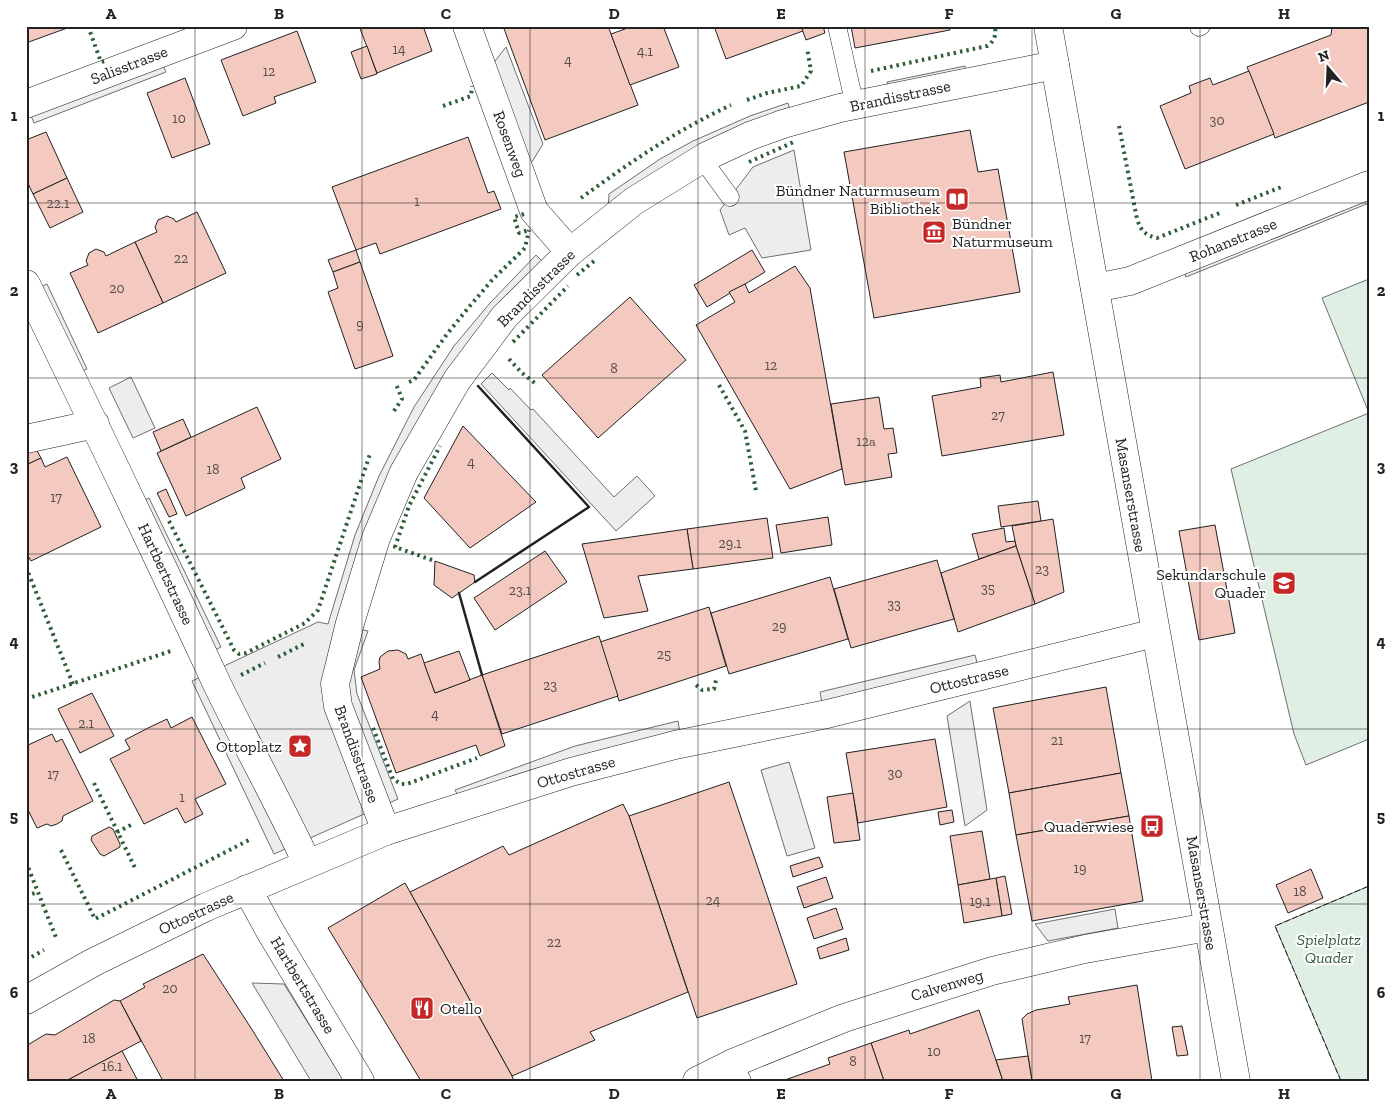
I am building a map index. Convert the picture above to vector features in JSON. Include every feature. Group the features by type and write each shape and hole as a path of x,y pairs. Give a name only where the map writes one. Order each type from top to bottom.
{"street":[{"name":"Salisstrasse","path":"26,104 232,26"},
{"name":"Rosenweg","path":"468,26 534,211 570,252"},
{"name":"Masanserstrasse","path":"1048,26 1236,1081"},
{"name":"Brandisstrasse","path":"386,832 338,706 335,684 350,622 376,538 404,472 457,380 505,316 570,252 634,201 705,156 783,124 854,106 1055,65"},
{"name":"Rohanstrasse","path":"1095,288 1130,281 1369,185"},
{"name":"Hartbertstrasse","path":"26,284 95,424 218,684 307,863"},
{"path":"26,439 95,424"},
{"name":"Ottostrasse","path":"26,1000 94,962 206,907 307,863 386,832 571,772 656,750 827,714 1155,632"},
{"name":"Hartbertstrasse","path":"247,889 360,1081"},
{"name":"Calvenweg","path":"697,1081 737,1072 844,1018 992,971 1085,949 1208,927"}],"lane":[{"path":"837,26 854,106"},
{"path":"705,156 711,171 730,197"}],"green space":[{"path":"1369,279 1369,413 1322,298"},
{"path":"1369,413 1369,739 1306,765 1294,734 1231,469"},
{"name":"Spielplatz Quader","path":"1369,886 1369,1081 1341,1081 1275,926"}],"shaded area":[{"path":"506,47 543,144 530,165 492,65"},
{"path":"162,63 166,72 34,123 30,113"},
{"path":"965,66 968,77 889,92 887,82"},
{"path":"788,103 791,113 608,209 609,194 660,159 693,141 750,116"},
{"path":"794,150 811,250 762,258 745,228 729,235 720,210 753,167"},
{"path":"1369,193 1369,203 1186,277 1183,267"},
{"name":"Ottoplatz","path":"536,255 544,263 506,302 341,626 368,631 354,670 357,694 398,799 274,854 192,681 318,622 328,624 355,535 379,476 414,407 454,346 490,303"},
{"path":"47,284 87,369 74,374 36,289"},
{"path":"492,373 509,390 510,388 531,410 533,409 614,497 637,476 655,496 616,531 481,384"},
{"path":"131,377 155,428 133,438 109,388"},
{"path":"149,498 221,647 211,652 138,503"},
{"path":"975,655 978,666 822,703 820,692"},
{"path":"970,701 987,810 965,826 947,716"},
{"path":"678,721 680,733 461,802 455,790 575,746"},
{"path":"789,762 815,848 787,856 761,770"},
{"path":"1115,909 1118,928 1048,941 1035,924"},
{"path":"252,983 284,984 344,1081 311,1081"}],"building":[{"path":"26,26 69,26 70,27 26,43"},
{"path":"359,26 423,26 432,51 377,73"},
{"path":"503,26 608,26 638,105 545,140"},
{"path":"633,26 663,26 679,67 630,85 611,34"},
{"path":"714,26 801,26 803,31 726,59"},
{"path":"801,26 823,26 825,33 806,40"},
{"path":"851,26 949,26 950,30 855,48"},
{"path":"1332,26 1369,26 1369,102 1275,138 1247,67 1331,35"},
{"path":"297,31 316,82 274,97 276,103 243,116 221,60"},
{"path":"367,46 377,74 361,79 351,52"},
{"path":"1249,71 1274,134 1185,169 1160,106 1191,93 1189,86 1210,78 1213,85"},
{"path":"185,78 210,144 172,158 147,93"},
{"name":"Bündner Naturmuseum","path":"970,130 978,172 998,169 1020,292 874,318 844,152"},
{"path":"46,132 67,178 33,194 26,179 26,140"},
{"path":"468,137 488,193 494,191 501,209 380,254 376,243 356,250 332,187"},
{"path":"67,178 83,212 50,228 33,194"},
{"path":"197,212 226,273 163,303 135,242 157,232 155,227 158,220 167,216 176,222"},
{"path":"135,242 163,303 98,333 70,273 88,265 86,261 89,253 96,249 104,252 106,256"},
{"path":"356,250 360,262 333,272 328,260"},
{"path":"752,250 765,272 707,307 694,285"},
{"path":"360,262 393,356 355,369 328,292 338,288 333,272"},
{"path":"795,266 810,288 842,469 790,489 696,325 735,302 729,292 745,284 749,293"},
{"path":"630,297 686,360 598,438 542,375"},
{"path":"1053,372 1064,435 942,456 932,396 981,387 980,378 1000,375 1001,382"},
{"path":"879,397 884,429 893,428 897,453 888,454 892,477 845,485 831,404"},
{"path":"257,407 281,459 241,478 245,488 186,516 157,453"},
{"path":"183,419 191,437 161,451 153,432"},
{"path":"463,426 536,502 470,548 424,498"},
{"path":"35,447 41,458 26,465 26,449"},
{"path":"67,457 101,527 31,561 26,552 26,465 41,458 45,467"},
{"path":"166,489 177,514 169,517 157,493"},
{"path":"1038,501 1041,521 1001,527 998,506"},
{"path":"828,517 832,545 781,553 776,525"},
{"path":"767,518 773,558 693,569 687,529"},
{"path":"1053,519 1064,592 1035,604 1016,546 1012,526"},
{"path":"1215,525 1235,633 1199,640 1179,531"},
{"path":"1004,528 1006,542 1015,541 1016,546 979,559 972,534"},
{"path":"687,529 693,569 638,576 648,611 604,618 582,544"},
{"path":"1016,546 1035,604 958,632 941,573"},
{"path":"545,551 567,582 495,630 474,598"},
{"path":"937,560 954,619 851,648 834,589"},
{"path":"435,561 474,575 475,582 452,598 434,585"},
{"path":"830,577 848,639 729,674 711,613"},
{"path":"709,607 726,666 619,701 600,642"},
{"path":"599,636 618,696 502,734 482,675"},
{"path":"398,650 406,654 408,659 421,654 435,693 482,675 505,746 480,756 476,745 396,773 361,677 380,669 380,657 388,651"},
{"path":"459,651 470,680 435,693 424,663"},
{"path":"1106,687 1121,773 1009,793 993,708"},
{"path":"92,693 114,736 80,753 58,709"},
{"path":"192,717 226,784 195,799 203,814 185,823 177,808 144,824 110,759 130,749 125,740 148,728 167,719 171,728"},
{"path":"52,734 56,742 62,739 93,801 63,816 62,821 57,824 51,826 47,824 37,828 26,806 26,746"},
{"path":"935,739 947,807 858,823 846,753"},
{"path":"1121,773 1129,816 1016,835 1009,793"},
{"path":"729,782 797,984 697,1018 629,816"},
{"path":"853,793 860,840 834,843 827,797"},
{"path":"623,804 629,816 688,992 590,1032 595,1040 512,1076 410,892 503,846 509,855"},
{"path":"952,810 954,822 940,825 938,812"},
{"path":"1129,816 1143,901 1032,921 1016,835"},
{"path":"109,827 113,829 120,847 104,856 100,854 91,840 92,836"},
{"path":"982,831 990,879 958,885 950,836"},
{"path":"819,857 823,867 793,877 790,866"},
{"path":"1311,869 1323,898 1288,913 1276,885"},
{"path":"1005,876 1012,914 1002,916 996,878"},
{"path":"826,877 833,898 804,908 797,887"},
{"path":"996,878 1002,916 964,923 958,885"},
{"path":"405,883 514,1081 421,1081 328,928"},
{"path":"836,908 843,929 814,939 807,918"},
{"path":"846,938 849,950 820,959 817,948"},
{"path":"203,954 284,1081 163,1081 120,1001 145,987 143,984"},
{"path":"1137,985 1152,1081 1032,1081 1022,1019 1027,1014 1036,1010 1070,1004 1068,997"},
{"path":"114,1000 120,1001 141,1041 66,1081 26,1081 26,1046 46,1034 55,1035"},
{"path":"979,1010 1003,1081 884,1081 871,1043 909,1030 910,1034"},
{"path":"1182,1026 1188,1055 1177,1056 1172,1027"},
{"path":"871,1043 884,1081 782,1081 830,1064 828,1058"},
{"path":"122,1051 138,1081 66,1081"},
{"path":"1028,1056 1032,1081 1003,1081 996,1060"}],"hedge":[{"path":"88,26 101,62 105,61"},
{"path":"871,71 987,46 994,38 995,26"},
{"path":"747,100 767,93 801,86 811,71 807,48"},
{"path":"443,106 471,96 472,86"},
{"path":"581,198 654,148 692,125 731,105"},
{"path":"1119,126 1137,219 1144,232 1157,238 1222,212"},
{"path":"749,162 796,141"},
{"path":"1236,205 1284,186"},
{"path":"524,214 514,217 519,233 529,230"},
{"path":"409,382 414,380 447,334 493,279 525,248 529,230"},
{"path":"577,275 594,261"},
{"path":"513,342 568,286"},
{"path":"509,359 536,384"},
{"path":"394,411 402,399 396,384"},
{"path":"719,385 745,431 756,491"},
{"path":"432,560 395,547 409,506 440,446"},
{"path":"169,521 234,650 239,654 246,653 305,623 318,610 370,454"},
{"path":"26,567 73,684"},
{"path":"278,657 306,643"},
{"path":"26,699 174,650"},
{"path":"241,675 265,663"},
{"path":"696,685 702,690 714,689 716,680"},
{"path":"373,728 393,779 401,784 407,784 477,758"},
{"path":"94,783 136,870"},
{"path":"117,832 131,825"},
{"path":"61,850 95,919 249,840"},
{"path":"26,862 57,940"},
{"path":"26,896 38,892"},
{"path":"26,960 44,950"}],"fence":[{"path":"1341,1081 1275,926 1369,886"}],"wall":[{"path":"475,582 589,507 478,386"},
{"path":"459,593 482,675"}],"place":[{"name":"Bündner Naturmuseum Bibliothek","path":"957,199"},
{"name":"Bündner Naturmuseum","path":"934,232"},
{"name":"Sekundarschule Quader","path":"1284,583"},
{"name":"Ottoplatz","path":"300,746"},
{"name":"Quaderwiese","path":"1152,826"},
{"name":"Otello","path":"422,1008"}]}
